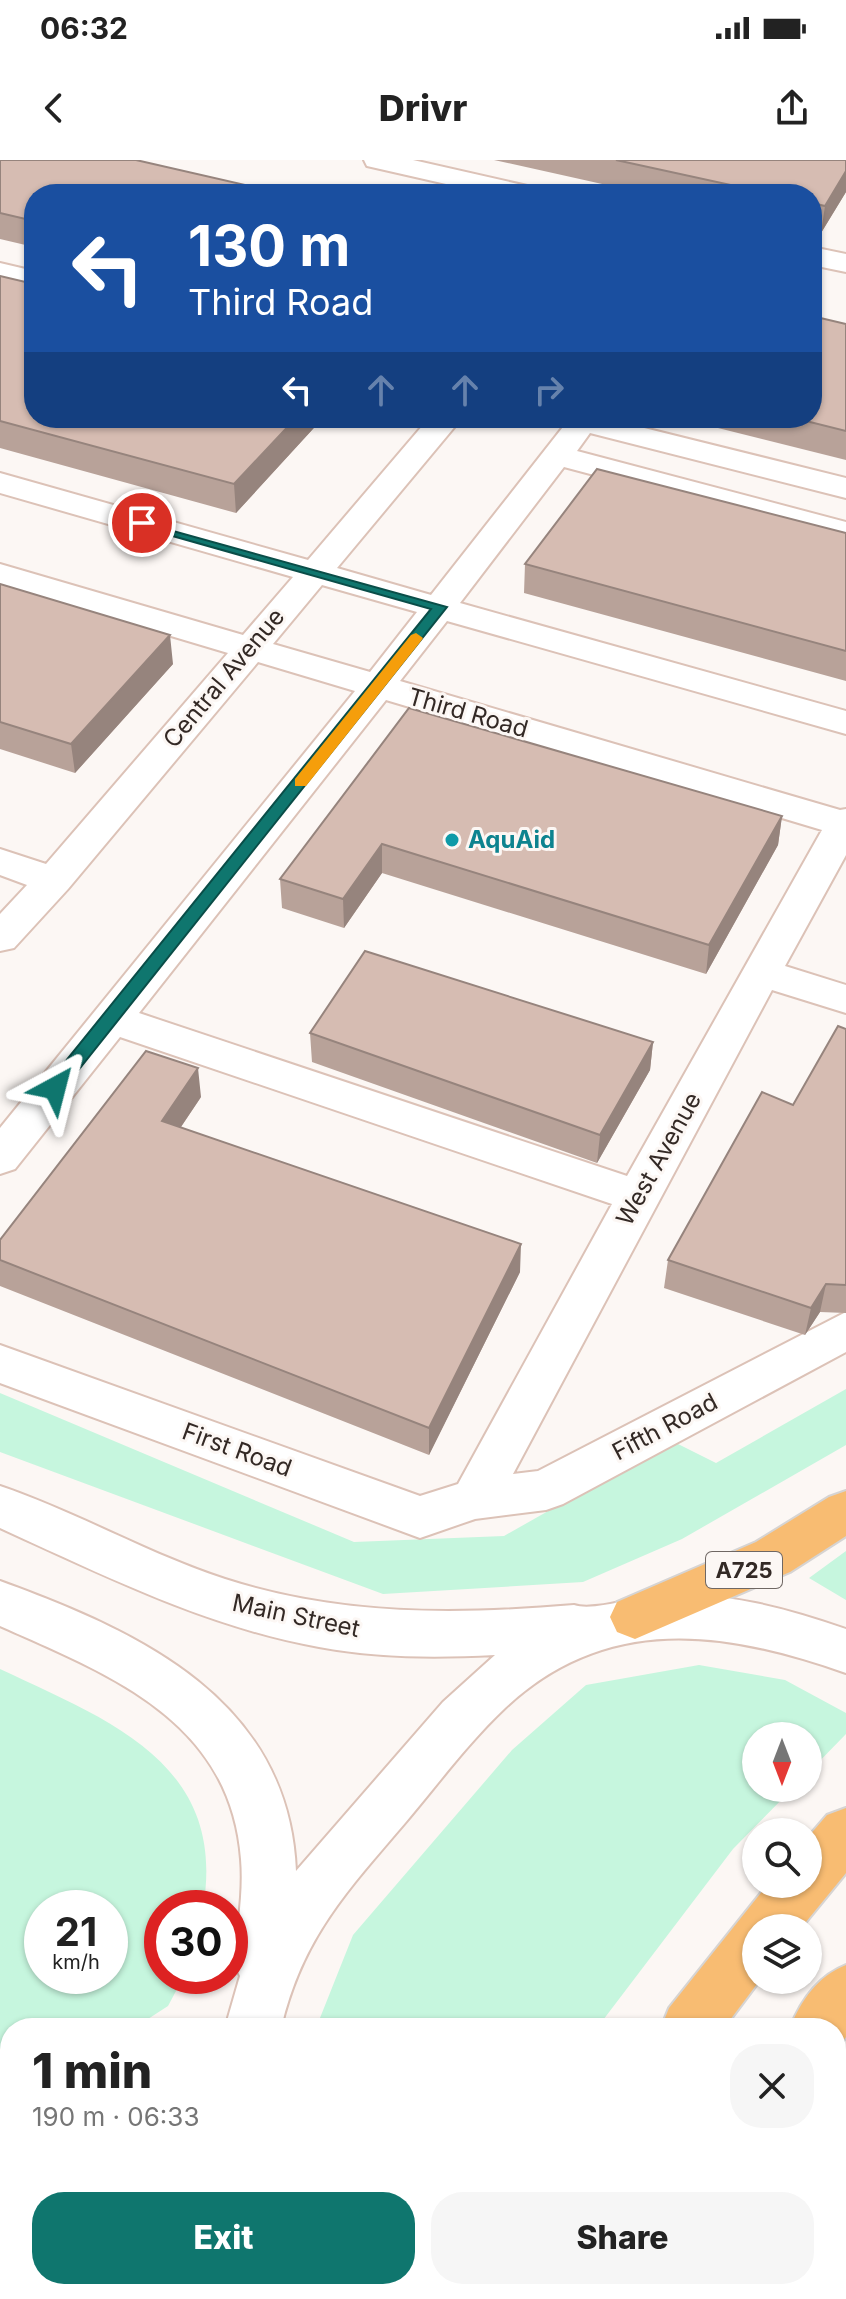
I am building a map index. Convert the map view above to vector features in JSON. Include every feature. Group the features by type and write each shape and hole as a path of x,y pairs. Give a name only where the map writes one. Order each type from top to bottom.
{"highway":[{"name":"A725","path":"622,1620 773,1557 846,1511"},
{"path":"778,1914 791,1898"},
{"path":"697,2018 742,1959"},
{"path":"826,2018 846,1992"}],"street":[{"path":"377,160 482,184"},
{"path":"0,272 24,278"},
{"name":"Central Avenue","path":"0,938 54,880 437,428"},
{"path":"0,1158 109,1018 378,686 578,428"},
{"path":"616,428 846,488"},
{"path":"556,455 846,532"},
{"path":"0,483 846,723"},
{"name":"Third Road","path":"0,574 845,822"},
{"name":"West Avenue","path":"475,1499 845,822"},
{"path":"0,862 54,880"},
{"path":"762,973 846,999"},
{"path":"109,1018 638,1196"},
{"name":"Fifth Road","path":"475,1499 546,1490 846,1330"},
{"name":"First Road","path":"0,1364 420,1517 475,1499"},
{"name":"Main Street","path":"0,1506 214,1597 326,1625 422,1635 497,1633 701,1614 745,1619 798,1632 846,1651"},
{"path":"0,1603 152,1675 187,1698 208,1717 239,1757 267,1849 256,2013"},
{"path":"256,2013 288,1925 324,1875 468,1712 522,1664 557,1644 622,1620"}],"green space":[{"path":"846,1389 846,1445 682,1539 583,1582 383,1594 0,1452 0,1393 354,1542 504,1536 672,1441 716,1463"},
{"path":"846,1551 846,1600 809,1578"},
{"path":"699,1665 785,1680 846,1713 846,1734 822,1759 822,1722 742,1722 742,1802 779,1802 763,1818 742,1818 742,1840 605,2018 320,2018 353,1935 512,1750 586,1685"},
{"path":"0,1669 81,1707 151,1753 178,1782 197,1817 206,1858 204,1890 144,1890 144,1994 174,1994 168,2006 149,2018 0,2018"}],"building":[{"path":"0,160 136,160 240,184 24,184 24,219 0,213"},
{"path":"616,160 846,160 846,171 825,206 822,205 822,184 726,184"},
{"path":"0,276 24,282 24,427 0,421"},
{"path":"822,318 846,324 846,431 822,425"},
{"path":"26,428 287,428 234,484"},
{"path":"597,469 846,533 846,651 525,564"},
{"path":"0,584 170,635 71,744 0,722"},
{"path":"409,708 782,816 709,945 382,844 343,899 280,879"},
{"path":"365,951 653,1042 600,1135 310,1033"},
{"path":"838,1026 846,1029 846,1285 826,1284 811,1308 668,1260 762,1092 793,1105"},
{"path":"146,1051 198,1068 162,1121 521,1244 429,1428 0,1260 0,1240"}],"slow traffic":[{"path":"301,782 416,638"}],"place":[{"name":"AquAid","path":"452,840"}],"route":[{"path":"55,1088 440,607 142,523"}]}
